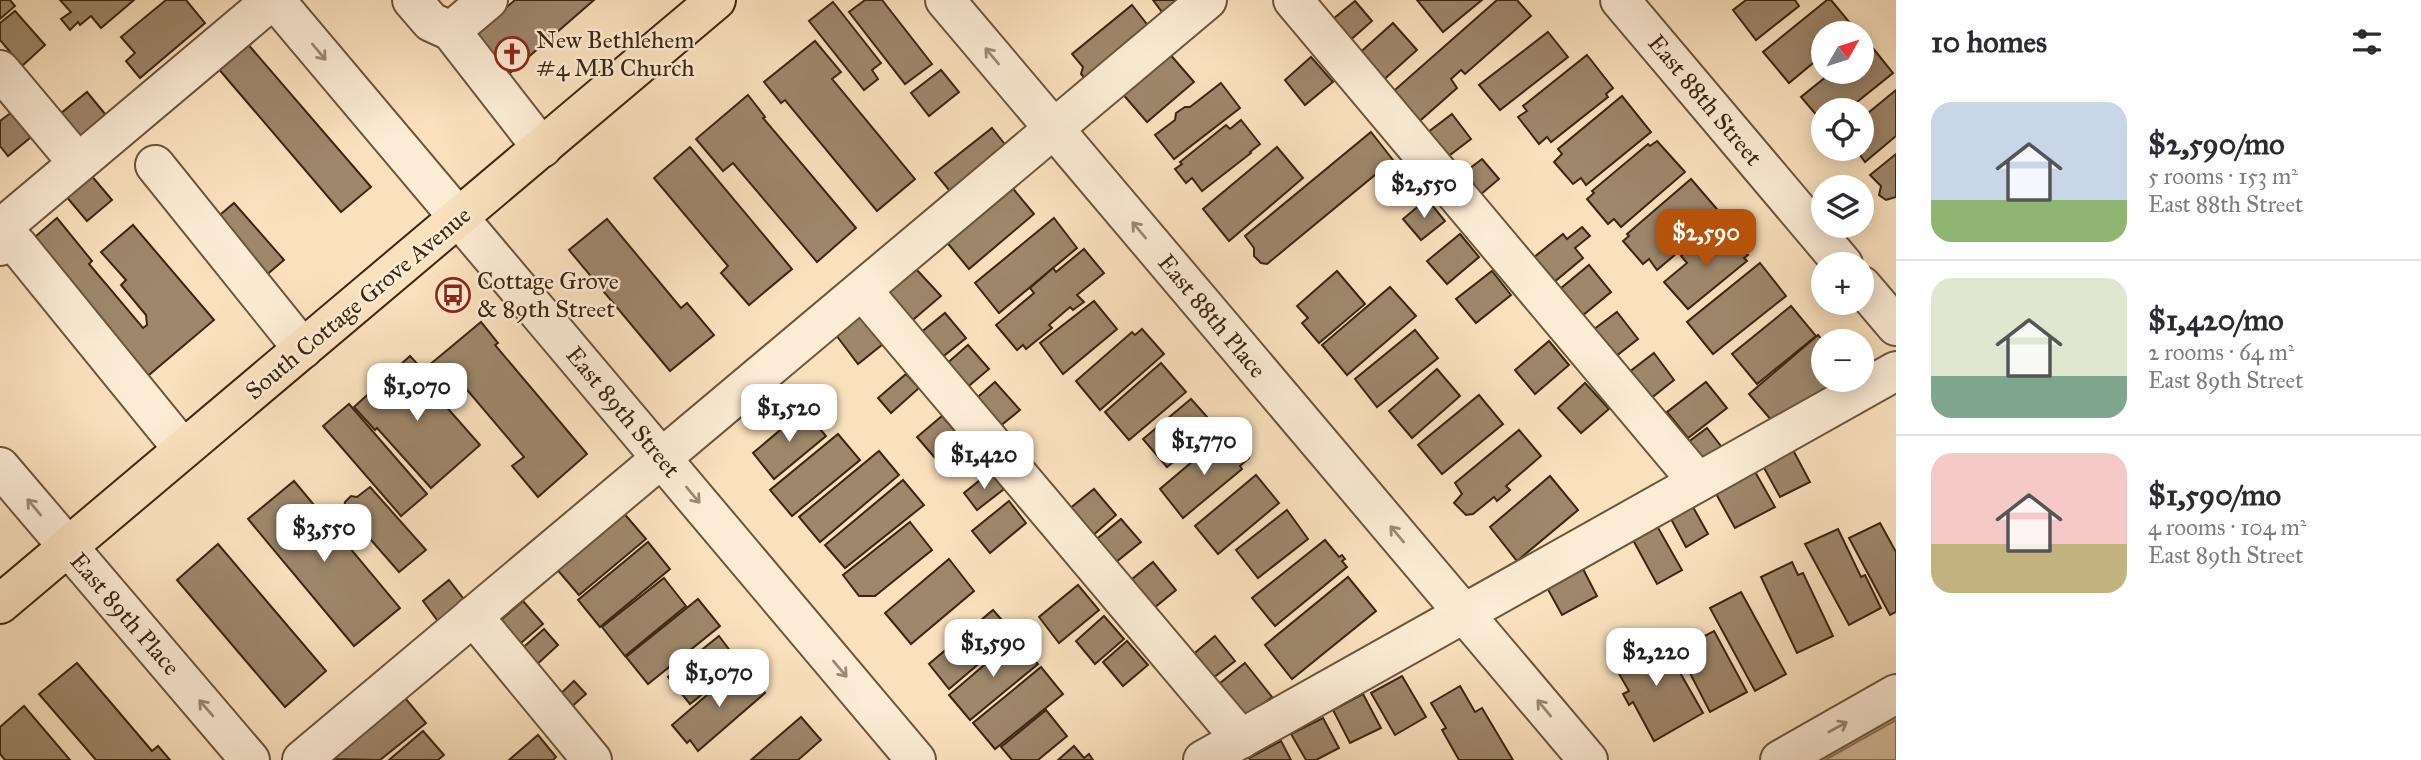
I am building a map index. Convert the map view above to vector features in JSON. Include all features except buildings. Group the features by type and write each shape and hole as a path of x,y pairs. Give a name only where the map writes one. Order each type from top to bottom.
{"main road":[{"name":"South Cottage Grove Avenue","path":"0,604 716,0"}],"street":[{"path":"0,229 274,0"},
{"name":"East 89th Street","path":"274,0 916,760"},
{"path":"412,0 431,22 451,31 542,148"},
{"path":"451,31 488,0"},
{"name":"East 88th Place","path":"945,0 1588,760"},
{"path":"302,760 1207,0"},
{"path":"1293,0 1698,482"},
{"name":"East 88th Street","path":"1620,0 1833,252"},
{"path":"0,70 78,163"},
{"path":"155,165 303,349"},
{"path":"0,246 7,240 17,245 183,449"},
{"path":"862,290 1241,739"},
{"path":"1874,300 1896,326"},
{"path":"1203,760 1896,371"},
{"name":"East 89th Place","path":"0,467 250,760"},
{"path":"473,616 593,760"},
{"path":"1780,760 1896,695"}],"shaded area":[{"path":"1896,720 1896,760 1825,760"}],"place":[{"name":"New Bethlehem #4 MB Church","path":"512,54"},
{"name":"Cottage Grove & 89th Street","path":"453,295"}]}
